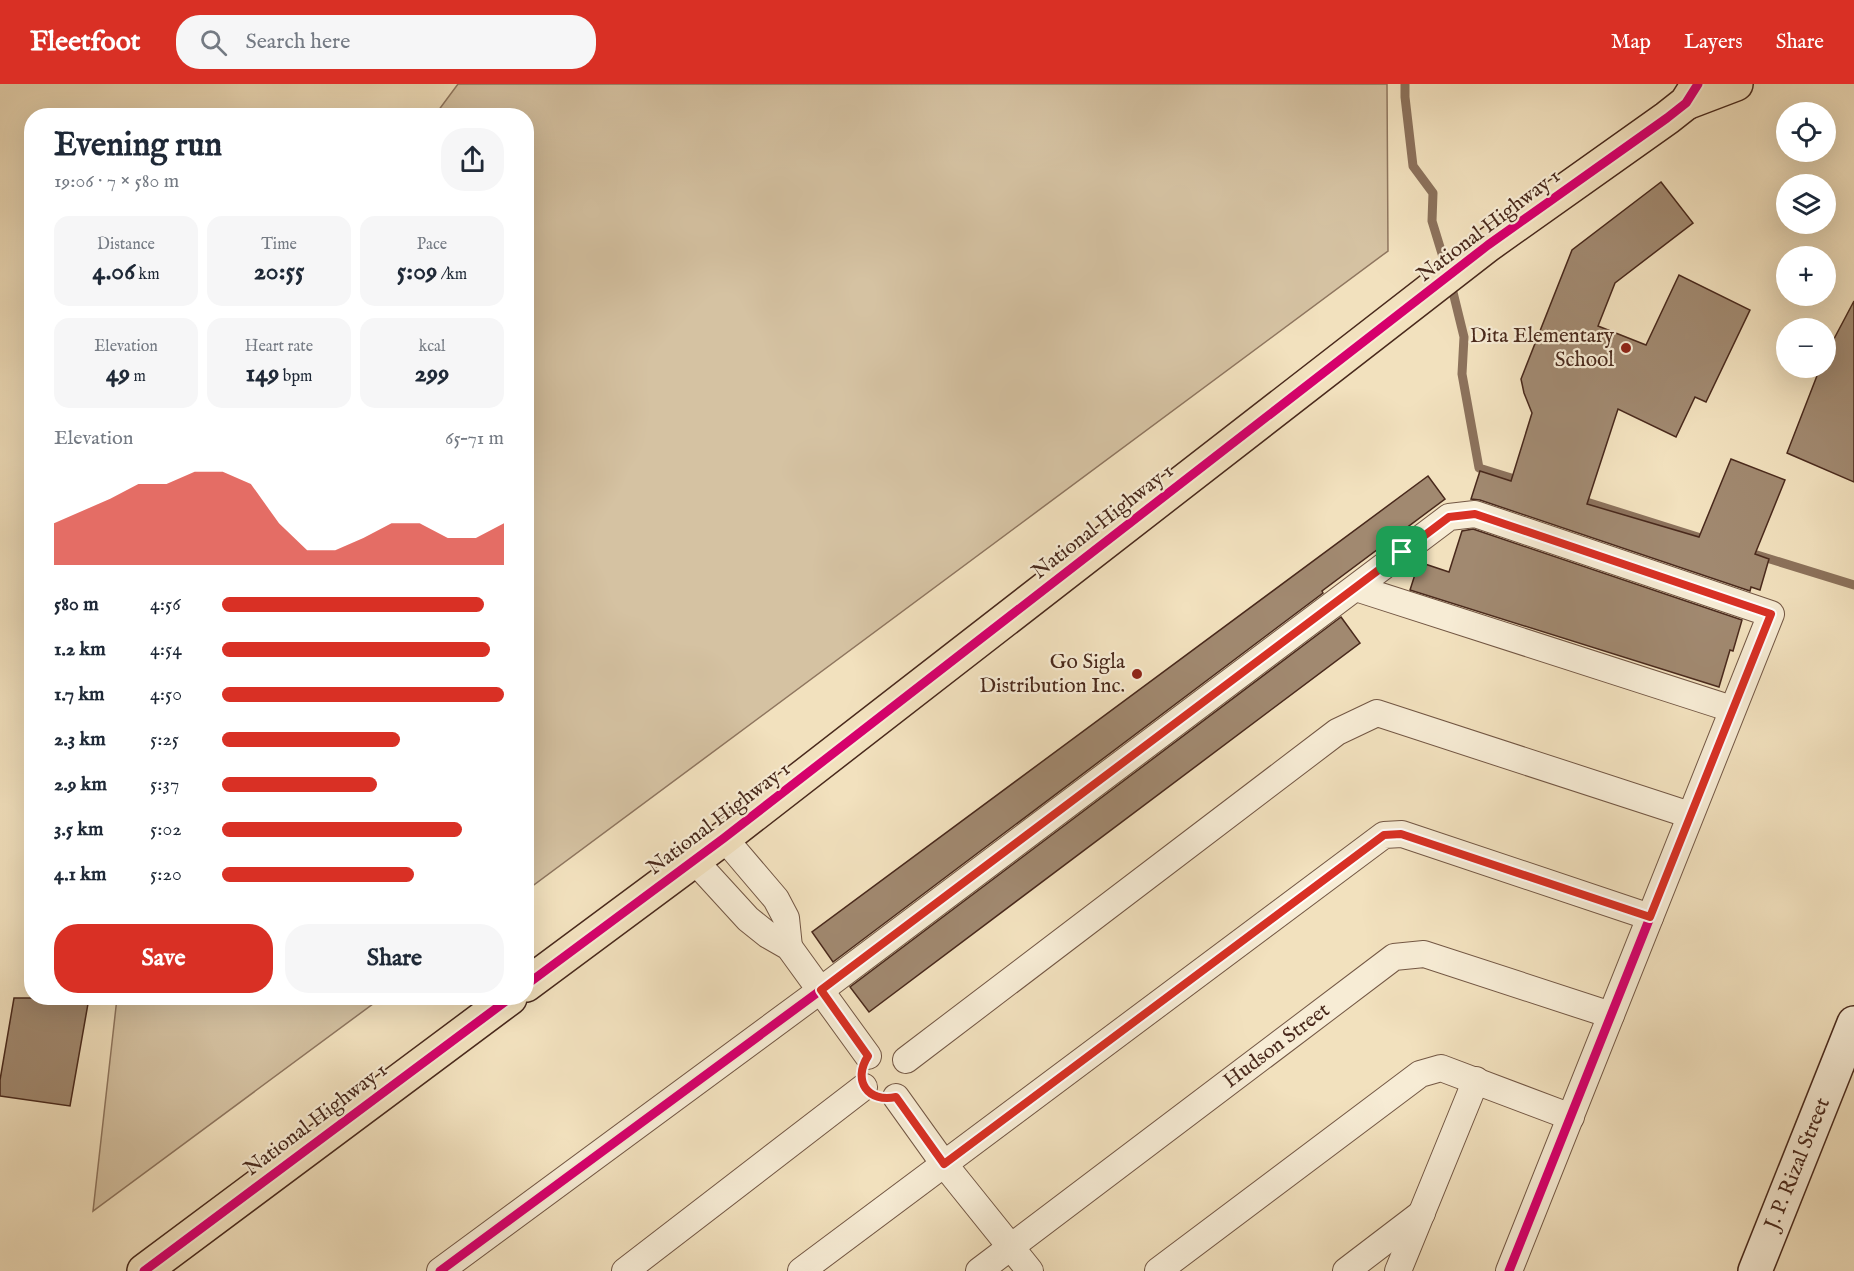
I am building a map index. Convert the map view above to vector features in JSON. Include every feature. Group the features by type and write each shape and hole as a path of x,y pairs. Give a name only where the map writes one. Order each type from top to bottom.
{"highway":[{"name":"National Highway 1","path":"534,979 724,838 1488,245 1658,125 1692,93 1736,84"},
{"name":"National Highway 1","path":"144,1271 501,1005"}],"main road":[{"name":"J. P. Rizal Street","path":"1755,1271 1854,1023"}],"street":[{"path":"440,1271 821,990 1449,517 1475,514 1771,614 1509,1271"},
{"path":"1356,588 1732,709"},
{"path":"906,1060 1337,732 1377,713 1690,815"},
{"path":"801,1271 1384,835 1401,834 1650,917"},
{"path":"724,838 776,899 786,918 789,948"},
{"path":"694,860 748,919 789,948 868,1056"},
{"name":"Hudson Street","path":"979,1271 1394,957 1424,954 1611,1015"},
{"path":"881,1050 895,1051 906,1060 910,1074 907,1087 896,1097 884,1100 873,1096 864,1087 861,1076 862,1066 868,1056 881,1050"},
{"path":"1158,1271 1420,1074 1441,1068 1571,1117"},
{"path":"1398,1271 1476,1080"},
{"path":"625,1271 864,1087"},
{"path":"896,1097 944,1164 1030,1271"},
{"path":"1346,1271 1422,1213"}],"shaded area":[{"path":"458,84 1387,84 1388,251 534,885 534,108 440,108"},
{"path":"116,1005 372,1005 93,1211"}],"building":[{"path":"1661,182 1693,223 1615,283 1598,326 1646,345 1679,275 1750,310 1706,402 1695,397 1676,437 1618,409 1587,504 1699,537 1731,459 1785,480 1755,554 1769,559 1760,590 1751,587 1750,591 1480,500 1471,499 1480,471 1511,481 1532,413 1521,379 1572,250"},
{"path":"1854,301 1854,482 1787,453 1816,378 1836,378 1836,335"},
{"path":"1428,476 1445,499 833,962 812,932"},
{"path":"1473,529 1742,620 1719,687 1410,590 1419,562 1449,572 1462,531"},
{"path":"1341,617 1360,643 869,1012 850,987"},
{"path":"14,998 24,998 24,1005 88,1005 70,1106 0,1096 0,1080"}],"waterway":[{"path":"1405,84 1413,166 1433,193 1432,221 1447,270"},
{"path":"1451,284 1464,337 1462,374 1479,468 1524,482"},
{"path":"1577,499 1704,539"},
{"path":"1757,555 1854,585"}],"cycle path":[{"path":"534,979 724,838 1488,245 1667,118 1686,103 1698,84"},
{"path":"440,1271 821,990 1449,517 1475,514 1771,614 1509,1271"},
{"path":"144,1271 501,1005"}],"place":[{"name":"Dita Elementary School","path":"1626,348"},
{"name":"Go Sigla Distribution Inc.","path":"1137,674"}],"route":[{"path":"1475,514 1771,614 1650,917 1401,834 1384,835 944,1164 896,1097 884,1100 873,1096 864,1087 861,1076 862,1066 868,1056 821,990 1402,552 1449,517 1475,514"}]}
